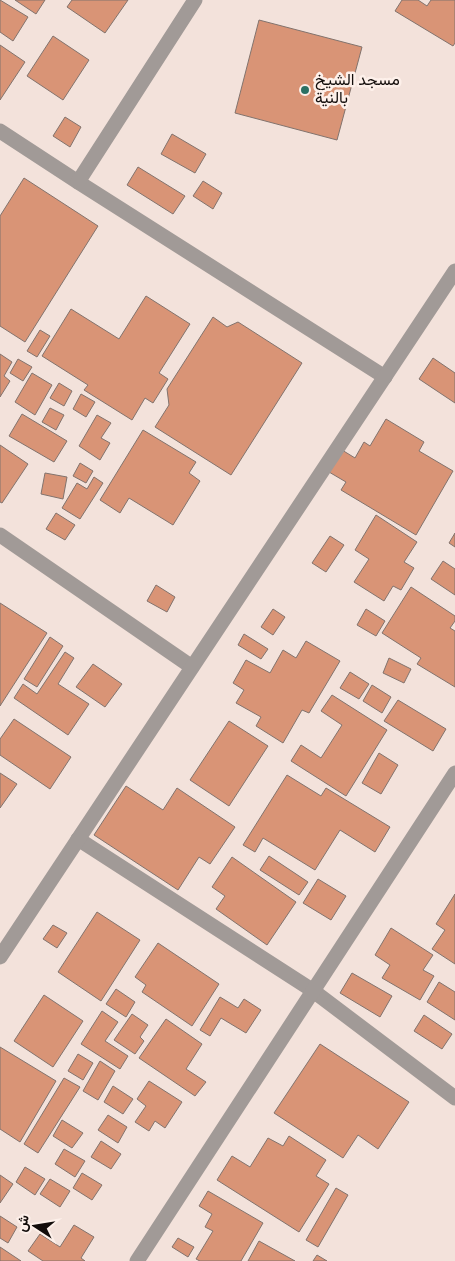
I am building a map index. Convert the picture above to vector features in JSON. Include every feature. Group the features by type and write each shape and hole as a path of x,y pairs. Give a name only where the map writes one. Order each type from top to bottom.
{"street":[{"path":"78,182 195,0"},
{"path":"0,131 385,377"},
{"path":"0,957 455,271"},
{"path":"0,535 192,667"},
{"path":"137,1261 455,773"},
{"path":"78,839 312,990 455,1098"}],"building":[{"path":"0,0 28,17 13,41 0,32"},
{"path":"15,0 45,0 36,14"},
{"path":"72,0 128,0 105,33 67,7"},
{"path":"402,0 418,0 427,6 431,0 455,0 455,43 453,46 395,11"},
{"path":"259,20 362,47 337,140 235,113"},
{"path":"53,36 89,60 63,100 27,76"},
{"path":"0,45 25,62 0,100"},
{"path":"65,117 81,127 70,147 53,136"},
{"path":"172,134 206,154 195,173 161,154"},
{"path":"138,167 185,196 173,214 127,185"},
{"path":"24,178 98,226 25,342 0,326 0,216"},
{"path":"203,181 222,193 213,209 193,196"},
{"path":"146,296 190,324 159,373 168,379 153,403 145,398 132,420 84,390 88,385 42,356 71,309 119,339"},
{"path":"213,317 227,327 238,322 302,363 231,475 155,427 169,405 167,389"},
{"path":"40,330 50,336 37,357 27,351"},
{"path":"0,354 12,362 4,376 10,381 0,397"},
{"path":"433,358 455,373 455,403 419,379"},
{"path":"18,359 32,367 23,381 10,373"},
{"path":"32,373 52,385 35,415 15,402"},
{"path":"59,383 72,391 64,406 50,398"},
{"path":"81,394 95,402 86,417 73,409"},
{"path":"50,408 64,415 56,430 42,422"},
{"path":"22,414 67,441 54,462 9,436"},
{"path":"97,415 111,423 101,438 110,443 100,460 79,446"},
{"path":"386,419 424,442 419,451 453,471 416,535 341,490 346,482 329,472 342,450 355,458 364,442 370,446"},
{"path":"143,430 196,462 189,473 200,481 173,525 129,498 120,513 100,500"},
{"path":"0,445 28,464 2,503 0,502"},
{"path":"80,463 93,471 86,483 73,476"},
{"path":"45,473 67,477 63,499 41,494"},
{"path":"94,477 103,483 80,519 62,508 77,483 87,489"},
{"path":"56,513 75,525 65,540 46,529"},
{"path":"376,515 417,542 404,562 414,568 401,590 393,586 384,601 354,582 369,559 355,550"},
{"path":"455,533 455,547 449,543"},
{"path":"330,536 344,545 326,572 312,563"},
{"path":"443,561 455,569 455,595 431,579"},
{"path":"156,585 175,597 167,612 147,601"},
{"path":"411,587 455,616 455,621 450,628 455,631 455,687 417,664 421,658 382,633"},
{"path":"0,603 47,633 0,706"},
{"path":"273,609 285,617 273,635 261,627"},
{"path":"366,609 385,621 376,636 357,625"},
{"path":"244,634 268,649 261,659 238,645"},
{"path":"50,637 63,646 37,687 24,679"},
{"path":"306,641 340,661 309,713 302,710 283,743 256,726 261,717 236,703 244,690 233,683 246,660 270,673 283,650 296,658"},
{"path":"65,652 74,658 58,684 89,704 68,735 14,698 23,684 37,694"},
{"path":"389,658 411,669 404,683 383,673"},
{"path":"93,664 122,684 105,707 76,687"},
{"path":"350,672 369,684 359,699 340,688"},
{"path":"372,685 391,697 382,713 363,701"},
{"path":"332,695 387,730 346,796 291,761 301,745 321,758 342,725 321,711"},
{"path":"398,700 446,729 433,751 384,721"},
{"path":"14,719 71,757 50,789 0,755 0,739"},
{"path":"229,721 268,746 229,806 190,780"},
{"path":"379,753 398,765 381,794 362,783"},
{"path":"0,773 17,784 0,808"},
{"path":"287,775 321,796 326,788 390,827 375,852 340,830 315,870 263,838 255,852 243,845"},
{"path":"126,786 163,810 177,788 235,827 210,864 199,857 178,890 94,835"},
{"path":"269,856 308,882 299,895 260,870"},
{"path":"232,857 296,902 267,945 216,909 225,896 212,887"},
{"path":"318,879 346,896 331,920 303,903"},
{"path":"455,894 455,964 432,949 445,930 436,924"},
{"path":"97,912 140,940 101,1001 58,972"},
{"path":"53,925 67,933 57,948 43,939"},
{"path":"391,928 433,955 423,970 434,976 420,1000 382,978 390,965 375,955"},
{"path":"158,943 219,984 192,1026 142,992 146,985 135,977"},
{"path":"352,973 392,996 380,1017 340,993"},
{"path":"439,982 455,992 455,1020 427,1002"},
{"path":"116,989 135,1002 126,1017 106,1004"},
{"path":"44,995 83,1021 53,1067 14,1041"},
{"path":"220,997 238,1008 244,999 261,1010 246,1033 221,1018 210,1036 200,1030"},
{"path":"102,1011 118,1022 105,1041 128,1056 120,1069 81,1044"},
{"path":"132,1014 148,1025 140,1037 144,1041 135,1054 114,1040"},
{"path":"424,1015 452,1034 442,1049 414,1031"},
{"path":"166,1019 202,1044 186,1069 206,1082 195,1096 139,1058"},
{"path":"320,1044 409,1102 378,1149 358,1135 343,1158 274,1113"},
{"path":"0,1047 56,1081 20,1142 0,1129"},
{"path":"78,1054 93,1063 83,1080 68,1071"},
{"path":"100,1061 115,1071 98,1100 83,1091"},
{"path":"64,1078 80,1087 38,1153 24,1144"},
{"path":"149,1081 182,1102 165,1128 155,1121 149,1131 135,1122 146,1106 137,1099"},
{"path":"113,1086 133,1099 123,1114 104,1102"},
{"path":"108,1115 127,1127 118,1143 98,1130"},
{"path":"62,1120 83,1133 72,1148 53,1136"},
{"path":"289,1136 326,1160 316,1176 329,1184 299,1232 217,1180 232,1156 250,1167 268,1138 283,1146"},
{"path":"101,1141 121,1154 111,1169 91,1157"},
{"path":"64,1149 85,1161 75,1177 55,1164"},
{"path":"25,1167 45,1179 35,1195 16,1182"},
{"path":"82,1173 102,1185 92,1200 73,1188"},
{"path":"0,1175 13,1184 0,1203"},
{"path":"50,1179 70,1191 60,1207 40,1194"},
{"path":"336,1188 348,1195 318,1247 306,1240"},
{"path":"208,1191 263,1223 241,1261 200,1261 196,1259 213,1231 205,1227 212,1214 199,1206"},
{"path":"0,1216 17,1227 8,1243 0,1238"},
{"path":"74,1225 94,1237 81,1258 85,1261 43,1261 28,1251 40,1234 60,1247"},
{"path":"178,1238 194,1247 188,1257 172,1247"},
{"path":"259,1241 295,1261 248,1261"},
{"path":"0,1247 21,1261 0,1261"},
{"path":"317,1255 327,1261 313,1261"}],"place":[{"name":"مسجد الشيخ بالنية","path":"305,90"}]}
